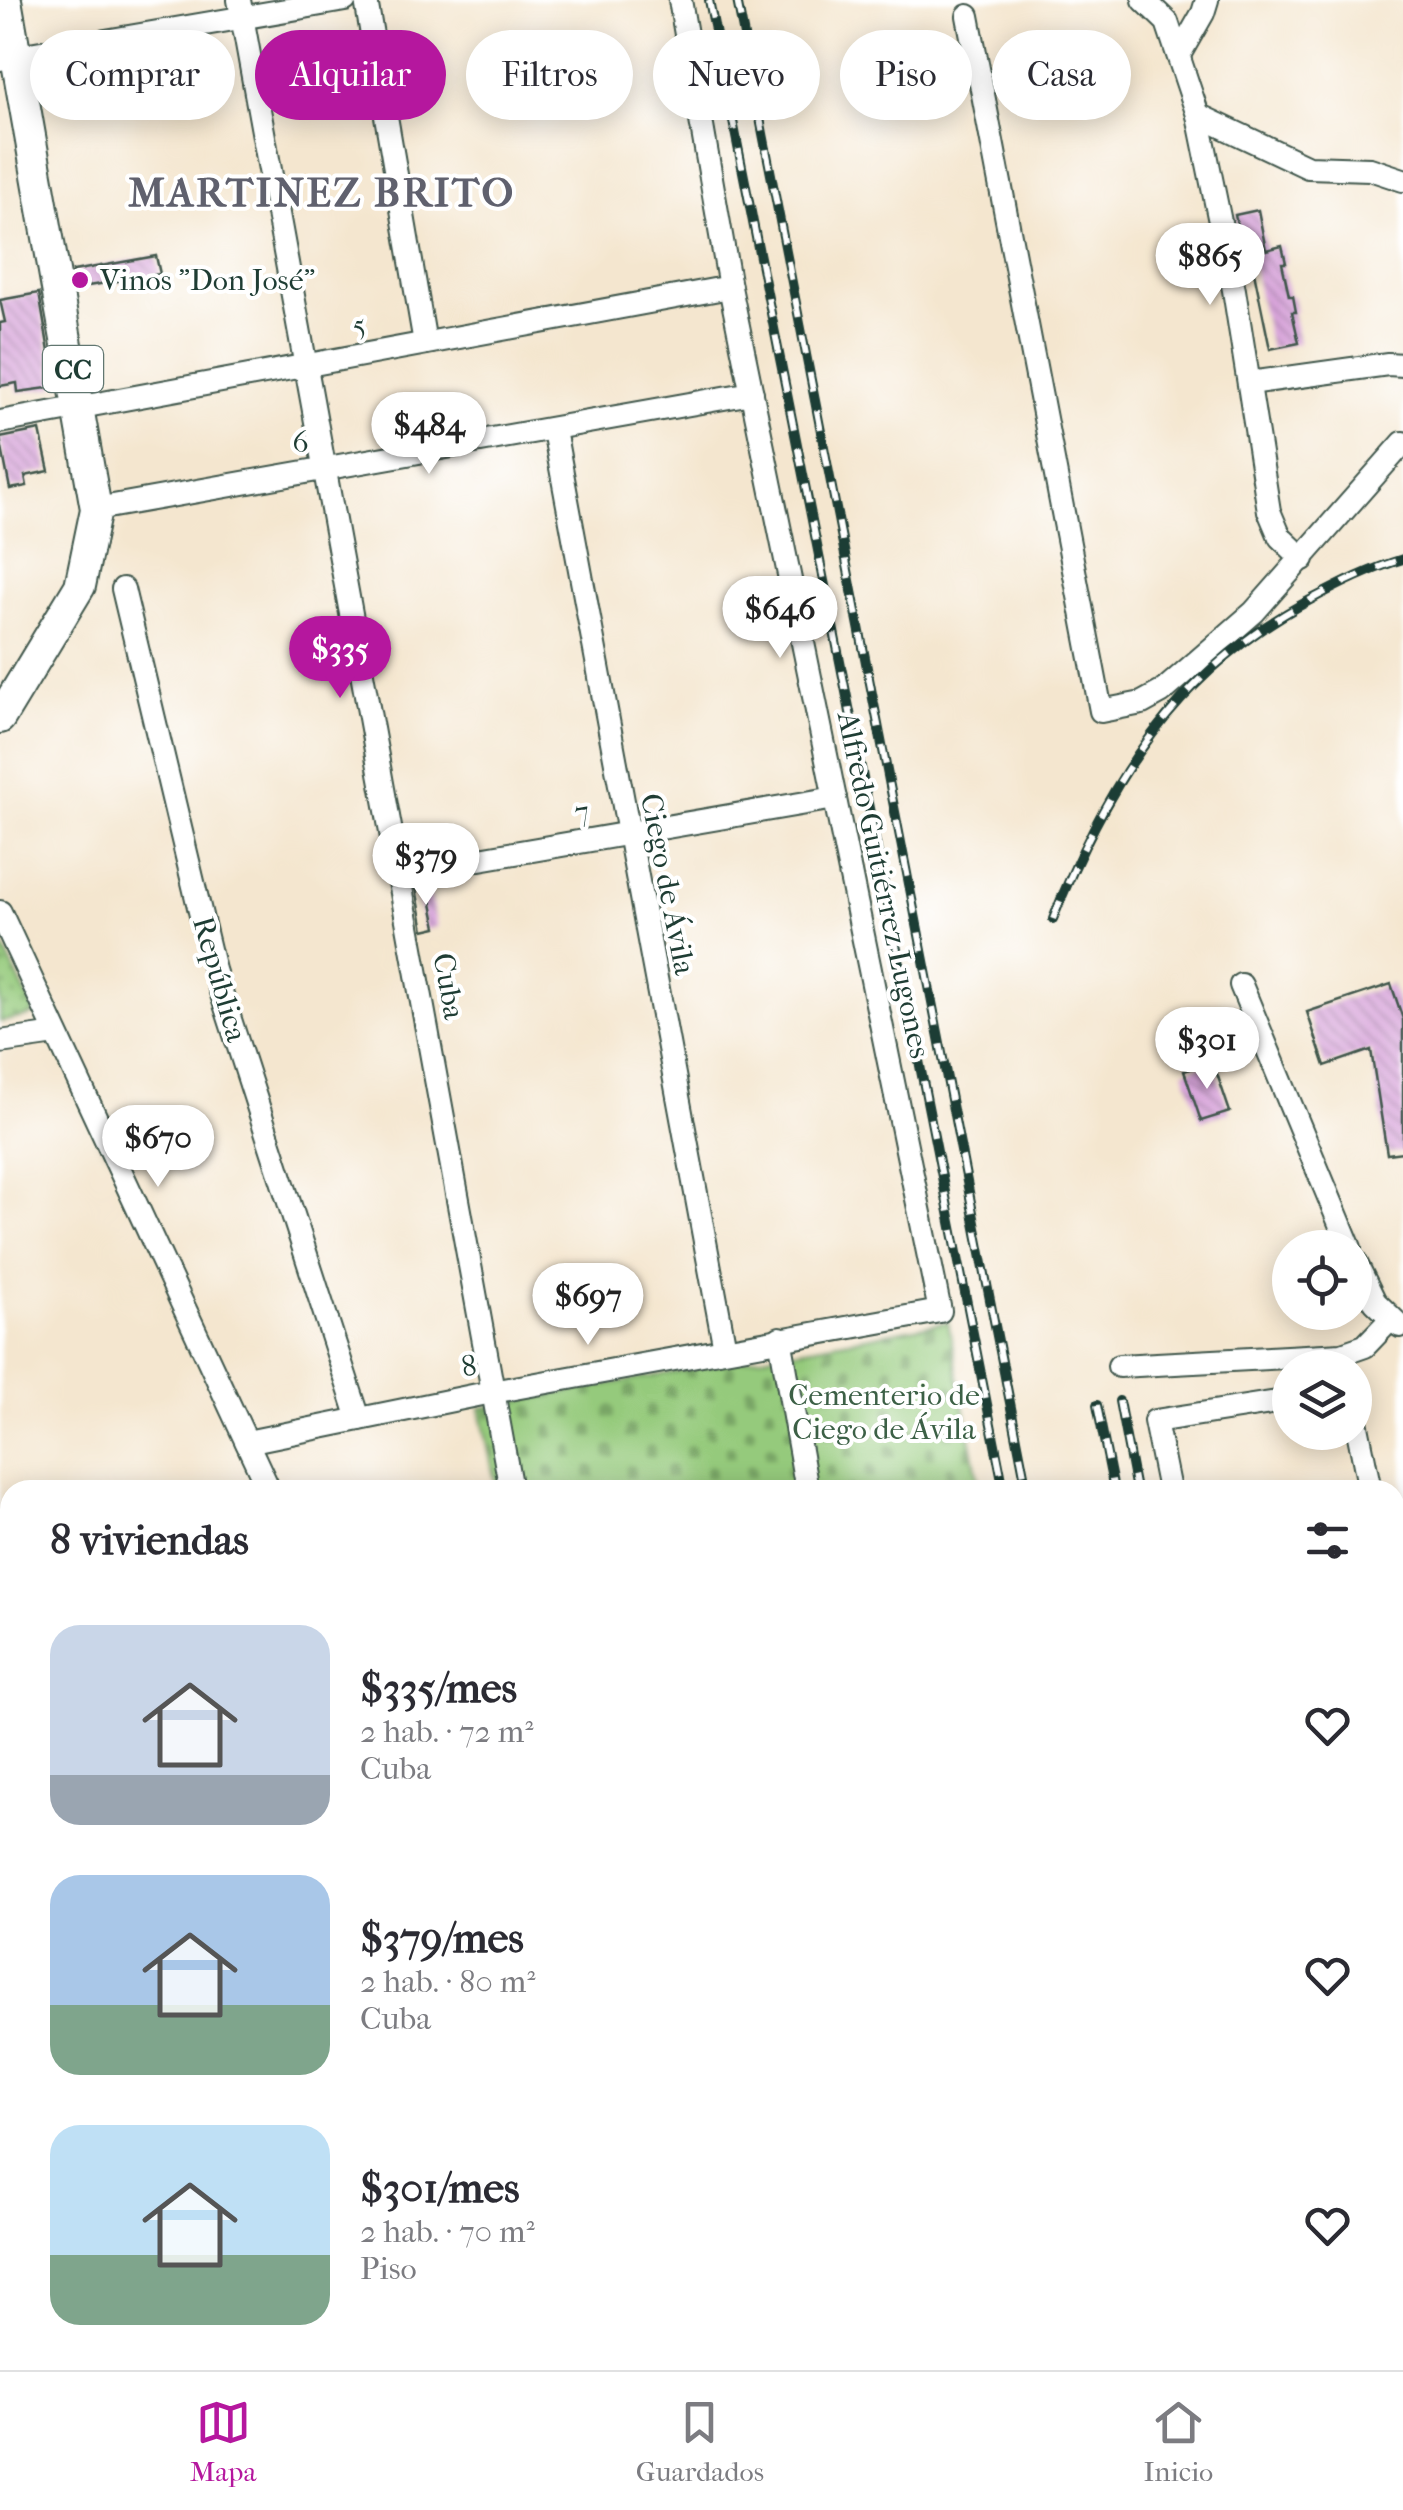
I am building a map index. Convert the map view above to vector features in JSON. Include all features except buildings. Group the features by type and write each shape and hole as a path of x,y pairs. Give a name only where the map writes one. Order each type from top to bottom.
{"main road":[{"name":"CC","path":"0,718 80,586 96,509 80,408 8,58 6,0"}],"street":[{"path":"8,58 241,9 345,0"},
{"path":"366,0 426,343"},
{"name":"Alfredo Guitiérrez Lugones","path":"680,0 730,287 940,1311"},
{"path":"1144,0 1167,22 1198,115 1250,383 1270,510 1280,537 1302,559"},
{"path":"1179,56 1207,0"},
{"name":"Cuba","path":"241,9 509,1480"},
{"path":"968,16 1102,711 1142,703 1162,692 1254,612 1403,444"},
{"path":"1198,115 1308,166 1370,169 1403,180"},
{"name":"5","path":"0,422 730,287"},
{"path":"1250,383 1388,364 1403,366"},
{"name":"6","path":"96,509 752,393"},
{"name":"Ciego de Ávila","path":"554,430 724,1349"},
{"name":"República","path":"123,589 214,970 359,1419"},
{"name":"7","path":"398,873 835,798"},
{"path":"0,912 264,1480"},
{"path":"1241,985 1343,1230"},
{"path":"0,1042 56,1034"},
{"path":"1119,1366 1342,1354 1365,1346 1397,1324 1372,1296"},
{"name":"8","path":"247,1442 492,1392 940,1311"},
{"path":"780,1338 805,1480"},
{"path":"1168,1480 1155,1421 1272,1403"},
{"path":"1362,1450 1368,1480"}],"green space":[{"path":"0,940 33,1015 0,1022"},
{"name":"Cementerio de Ciego de Ávila","path":"948,1322 978,1480 495,1480 480,1408"}],"railway":[{"path":"709,0 1002,1480"},
{"path":"737,0 1025,1480"},
{"path":"1053,919 1097,821 1123,776 1185,695 1265,627 1345,582 1403,559"},
{"path":"1119,1401 1134,1480"},
{"path":"1097,1405 1112,1480"}],"place":[{"name":"Vinos \"Don José\"","path":"80,280"}],"district":[{"name":"MARTINEZ BRITO","path":"322,192"}]}
